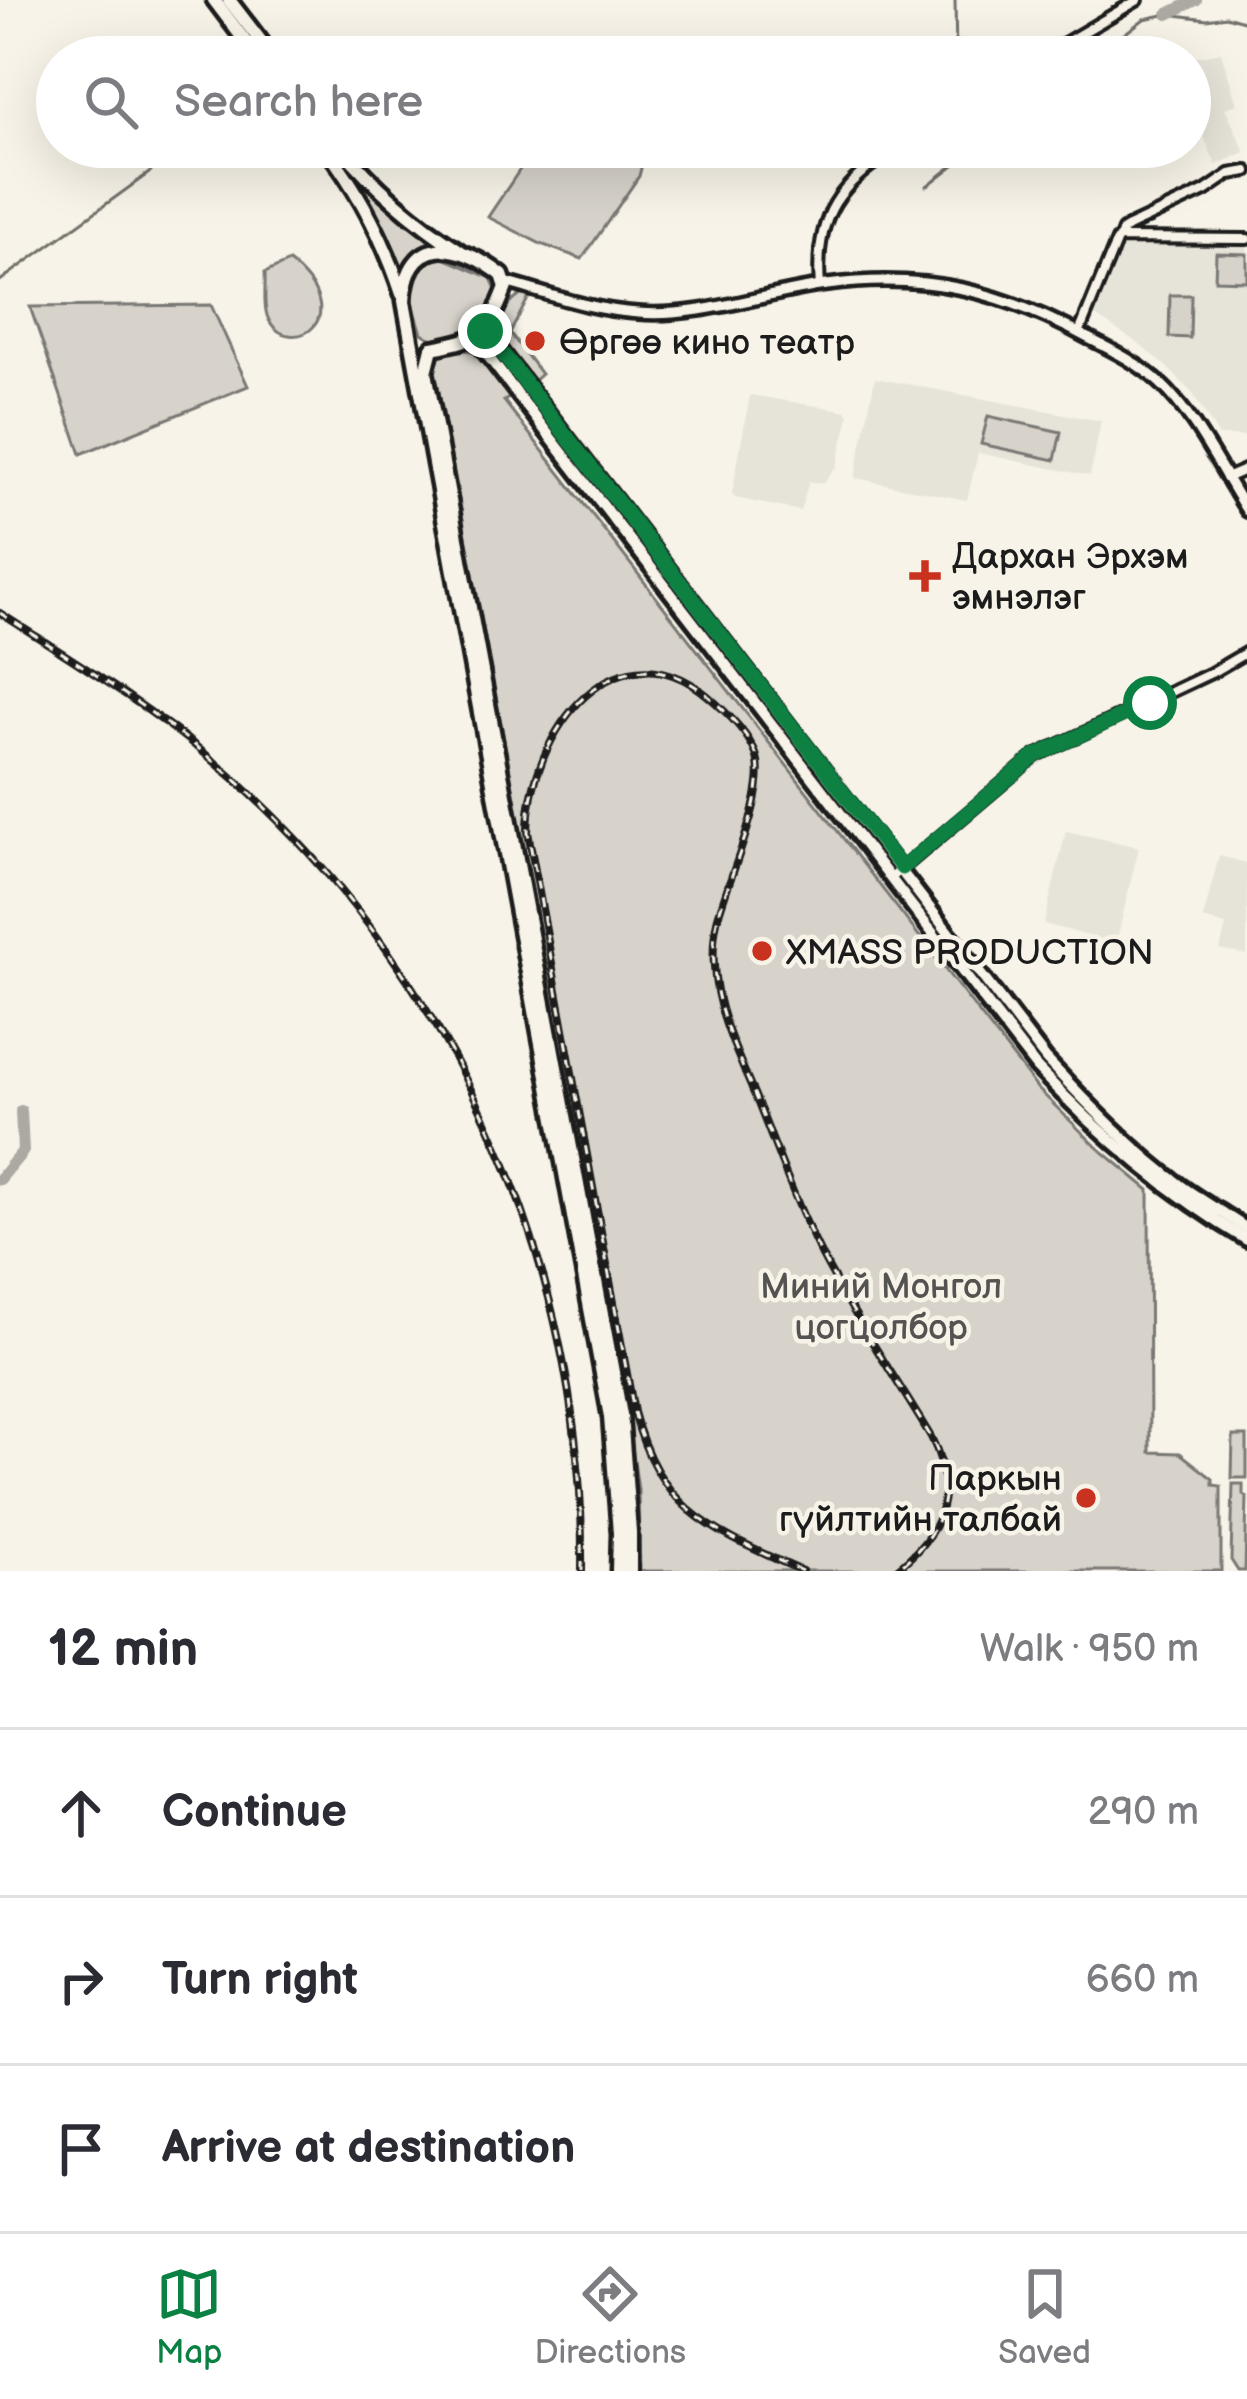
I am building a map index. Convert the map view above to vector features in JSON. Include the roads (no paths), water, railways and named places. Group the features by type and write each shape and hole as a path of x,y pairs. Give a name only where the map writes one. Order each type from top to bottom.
{"highway":[{"path":"214,0 241,36"},
{"path":"229,0 257,36"},
{"path":"341,168 371,217 408,319 610,1417 618,1571"},
{"path":"358,168 421,225 493,268 505,281 502,297 480,334 431,348"},
{"path":"404,302 405,281 417,259 432,250 466,255"},
{"path":"408,319 431,348"},
{"path":"431,348 426,372 621,1415 629,1571"}],"main road":[{"path":"480,334 902,868 1046,1059 1088,1104 1183,1187 1247,1229"},
{"path":"480,334 1036,1067 1077,1111 1177,1195 1247,1240"}],"street":[{"path":"1077,36 1138,0"},
{"path":"820,286 822,231 834,202 851,180 868,168"},
{"path":"1079,332 1123,230 1231,174 1247,171"},
{"path":"1120,238 1247,238"},
{"path":"505,281 597,309 643,314 870,280 969,288 1042,313 1158,380 1178,402 1247,511"},
{"path":"1226,478 1247,469"},
{"path":"891,878 1035,756 1247,652"}],"waterway":[{"path":"955,0 956,36"},
{"path":"1168,14 1196,0"},
{"path":"1122,36 1144,19 1168,14 1207,19 1226,16 1247,22"},
{"path":"0,281 153,168"},
{"path":"927,186 950,168"},
{"path":"0,1179 23,1151 21,1111"}],"railway":[{"path":"0,613 184,737 294,837 369,925 433,1021 487,1122 529,1229 559,1340 577,1455 582,1571"},
{"path":"802,1571 717,1530 695,1514 675,1496 645,1446 634,1412 528,832 532,794 562,723 586,696 614,677 646,670 681,678 717,704 756,754 759,770 752,812 716,926 716,983 729,1033 813,1237 939,1457 944,1476 941,1511 924,1543 894,1571"}],"place":[{"name":"Өргөө кино театр","path":"535,341"},
{"name":"Дархан Эрхэм эмнэлэг","path":"925,576"},
{"name":"XMASS PRODUCTION","path":"762,951"},
{"name":"Паркын гүйлтийн талбай","path":"1086,1498"}],"park label":[{"name":"Миний Монгол цогцолбор","path":"881,1306"}]}
